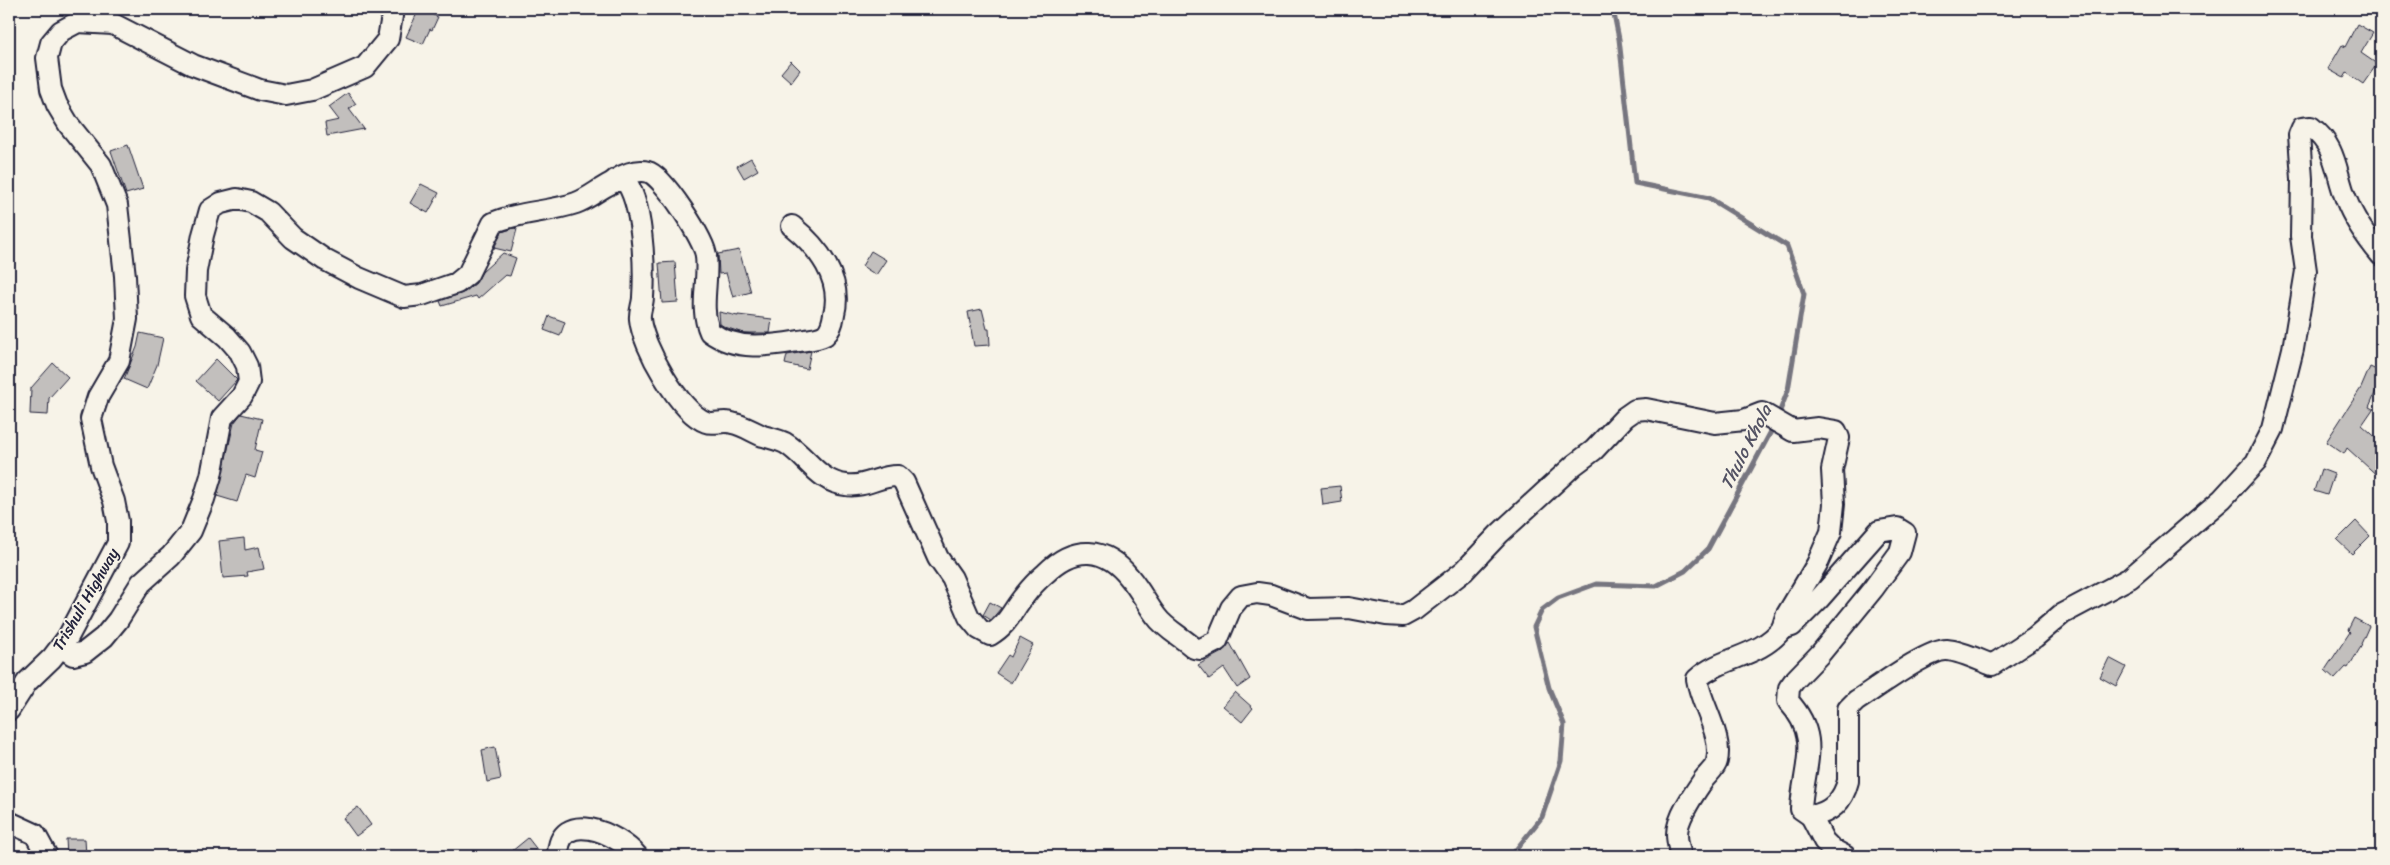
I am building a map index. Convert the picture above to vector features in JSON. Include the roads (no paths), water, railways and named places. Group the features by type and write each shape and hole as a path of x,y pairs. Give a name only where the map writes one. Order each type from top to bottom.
{"street":[{"name":"Trishuli Highway","path":"9,710 28,682 61,647 118,543 118,521 114,501 101,466 91,419 98,397 119,360 127,319 125,276 117,205 101,165 69,125 57,105 52,89 47,58 51,43 61,31 78,22 113,24 193,65 260,90 286,95 312,90 365,67 388,40 392,16 390,9"},
{"path":"1811,816 1825,814 1831,810 1845,792 1848,781 1848,709 1856,701 1918,660 1939,651 1949,650 1992,665 2035,636 2062,614 2130,578 2222,499 2256,462 2274,429 2293,349 2306,271 2302,236 2302,178 2299,135 2302,128 2311,127 2330,146 2346,199 2358,224 2381,255"},
{"path":"61,647 73,655 84,652 104,637 118,620 141,582 171,556 191,531 211,476 222,418 242,396 249,382 247,366 240,352 228,337 201,315 195,296 198,262 210,210 221,202 237,199 251,202 268,212 293,238 338,268 404,297 457,283 468,274 493,223 578,202 628,173 649,172 660,179 687,216 706,254 704,313 710,332 729,341 762,348 824,335 831,326 837,301 832,278 818,251 792,226"},
{"path":"616,180 624,179 636,202 640,224 643,297 640,319 648,343 672,392 691,412 706,422 731,422 785,444 819,474 833,483 848,486 867,484 888,475 898,476 904,482 938,558 952,578 969,617 979,629 990,635 999,630 1013,616 1024,596 1062,559 1079,553 1095,552 1114,562 1130,576 1157,618 1194,648 1201,649 1217,641 1231,608 1241,596 1257,593 1271,595 1308,609 1349,608 1386,615 1403,616 1414,610 1428,597 1464,571 1499,534 1574,465 1594,450 1625,417 1635,410 1646,409 1715,423 1744,420 1762,413 1793,431 1829,429 1836,431 1839,438 1832,470 1834,504 1831,532 1817,564 1786,616 1782,629 1773,640 1750,653 1706,671 1697,679 1699,694 1711,720 1718,748 1717,762 1693,794 1679,822 1677,834 1681,856"},
{"path":"1782,629 1792,626 1819,599 1879,531 1897,528 1905,533 1900,552 1878,582 1820,654 1789,688 1788,701 1805,722 1808,737 1808,770 1801,809 1811,816 1824,841 1832,849 1845,856"},
{"path":"9,822 35,834 48,856"},
{"path":"558,856 559,842 563,835 586,827 616,837 637,856"}],"waterway":[{"name":"Thulo Khola","path":"1613,9 1619,39 1635,183 1709,198 1787,246 1804,294 1788,390 1778,416"},
{"name":"Thulo Khola","path":"1511,856 1542,817 1561,761 1564,724 1549,688 1534,627 1542,610 1558,598 1596,584 1656,586 1685,571 1708,549 1775,424"},
{"name":"Thulo Khola","path":"1353,856 1356,852 1412,856"}]}
